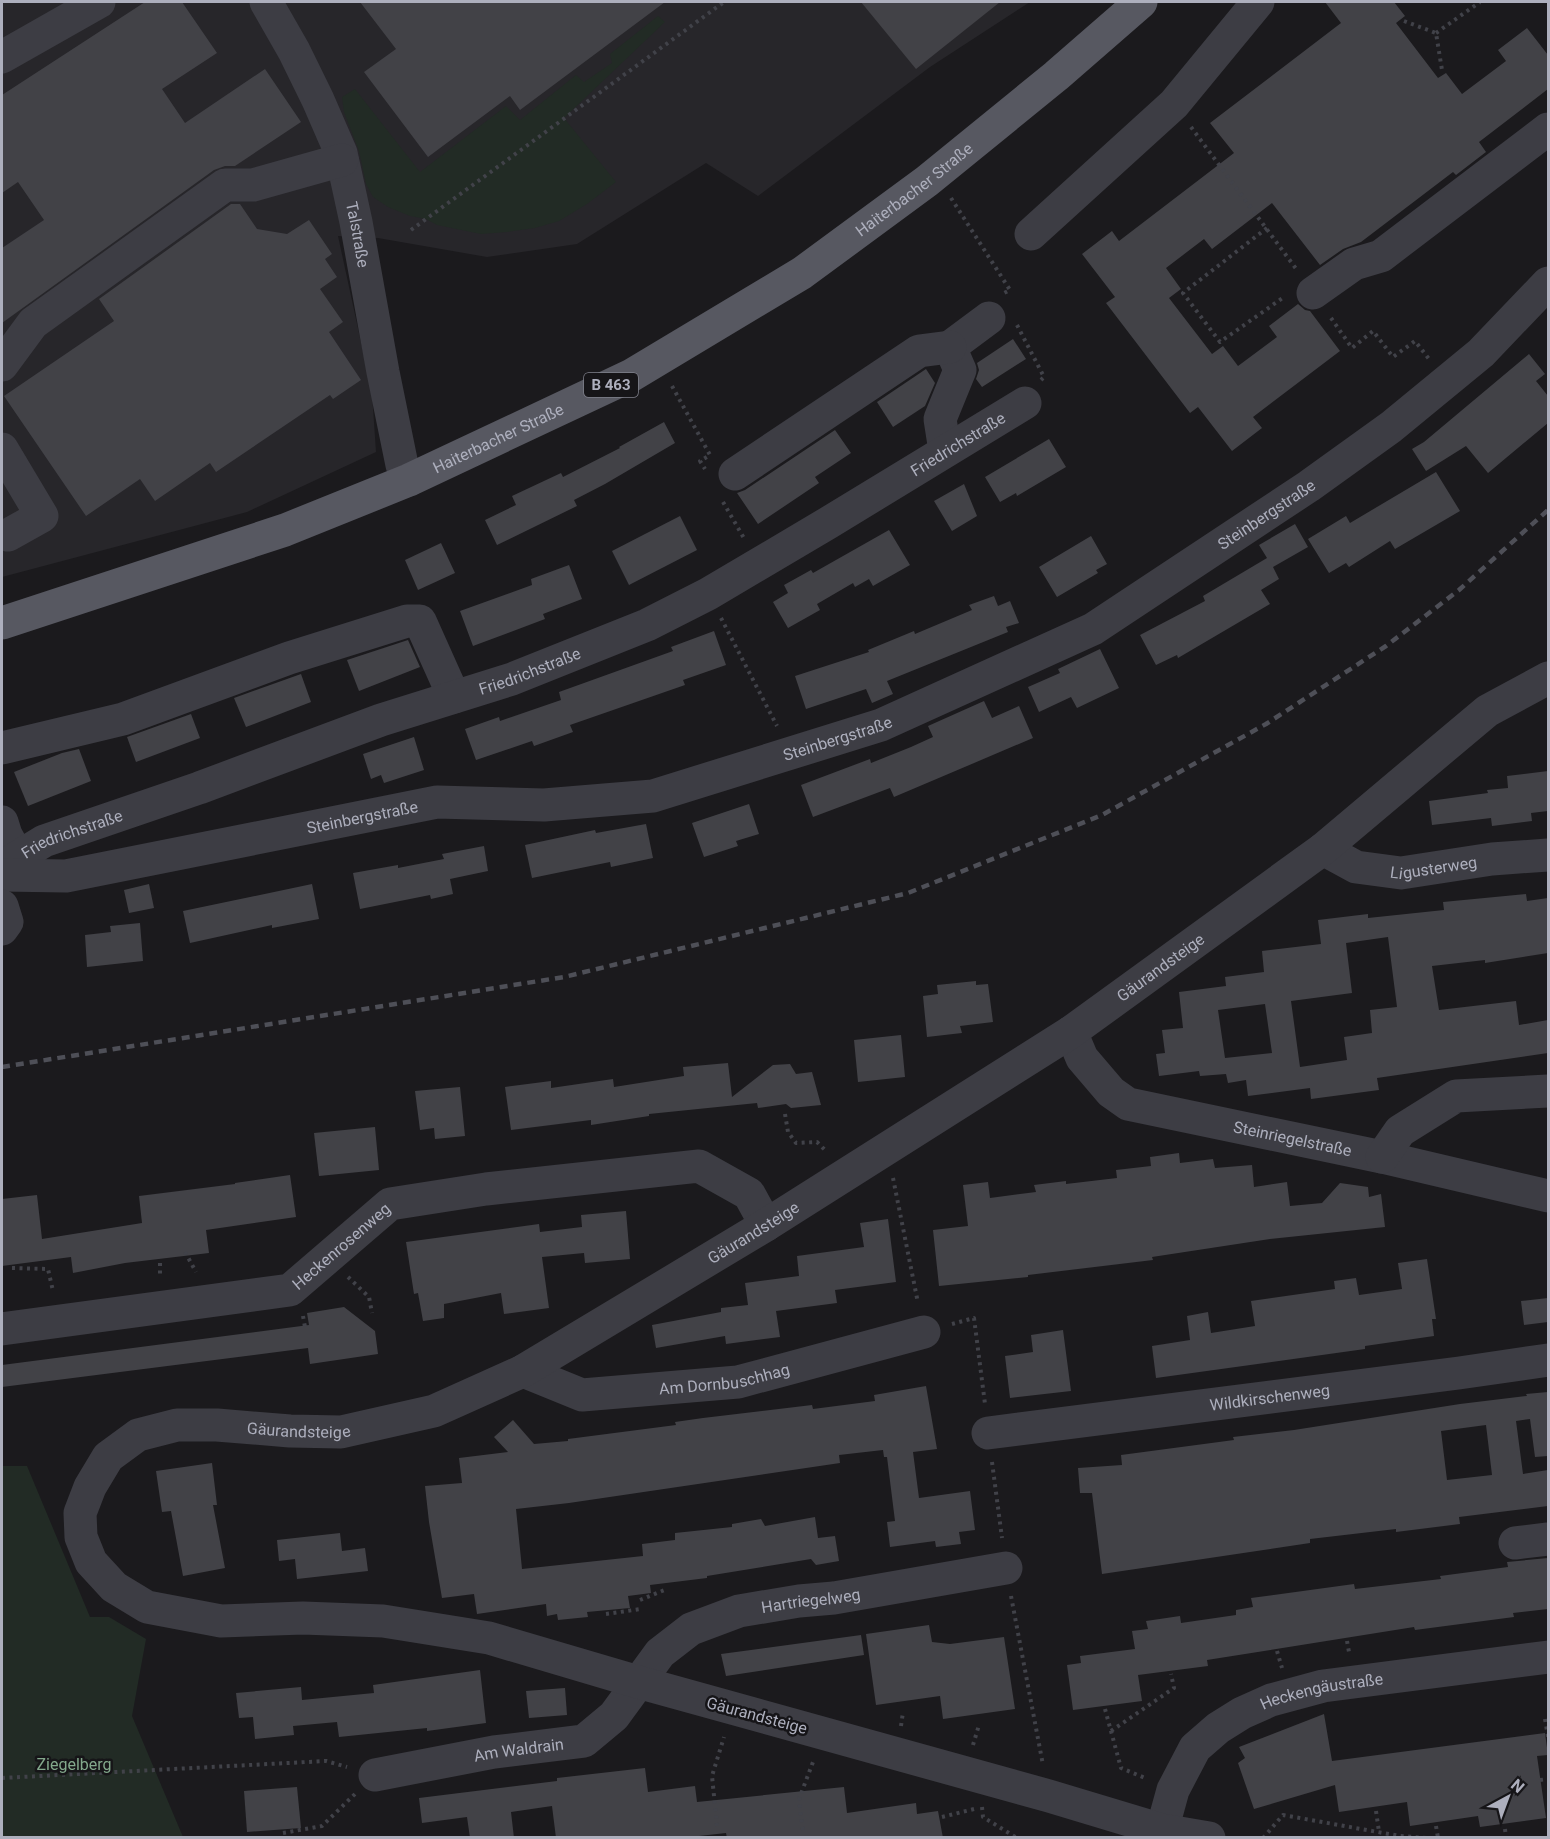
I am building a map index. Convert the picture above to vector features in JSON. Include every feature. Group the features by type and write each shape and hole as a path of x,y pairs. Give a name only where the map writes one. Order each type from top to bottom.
{"main road":[{"name":"Haiterbacher Straße","path":"2,622 285,530 409,480 632,375 802,273 927,182 1056,76 1141,2"}],"street":[{"name":"Talstraße","path":"266,2 318,100 342,160 402,465 409,480"},
{"path":"1031,234 1174,104 1258,2"},
{"path":"2,57 91,3"},
{"path":"1309,287 1354,264 1381,256 1548,129"},
{"path":"2,365 33,323 225,185 253,185 342,160"},
{"name":"Steinbergstraße","path":"7,866 66,876 437,802 544,805 653,796 881,725 1093,629 1309,486 1390,427 1480,353 1548,283"},
{"path":"721,474 918,351 950,347 989,318"},
{"path":"945,451 940,419 960,370 950,347"},
{"name":"Friedrichstraße","path":"7,866 44,841 199,789 381,720 512,679 636,629 708,594 1025,403"},
{"path":"2,448 42,516 8,535"},
{"path":"2,748 123,719 289,658 407,621 420,621 454,697"},
{"name":"Gäurandsteige","path":"1209,1838 1162,1830 489,1638 382,1620 303,1618 221,1621 147,1607 114,1587 91,1562 81,1537 80,1513 90,1487 108,1457 138,1435 177,1425 341,1432 434,1411 523,1371 766,1225 1071,1032 1323,849 1487,711 1548,678"},
{"path":"2,822 6,835 7,866"},
{"name":"Ligusterweg","path":"1323,849 1356,867 1401,873 1492,859 1548,855"},
{"path":"2,906 7,922 2,929"},
{"name":"Steinriegelstraße","path":"1071,1032 1082,1058 1112,1092 1128,1104 1382,1157 1548,1196"},
{"path":"1382,1157 1400,1131 1456,1096 1548,1091"},
{"name":"Heckenrosenweg","path":"2,1329 291,1290 390,1204 486,1189 699,1166 749,1194 766,1225"},
{"name":"Am Dornbuschhag","path":"523,1371 582,1395 738,1382 924,1332"},
{"name":"Wildkirschenweg","path":"988,1432 1448,1375 1548,1360"},
{"path":"1515,1543 1548,1539"},
{"name":"Hartriegelweg","path":"638,1682 660,1653 691,1629 739,1611 834,1598 1006,1568"},
{"name":"Heckengäustraße","path":"1162,1830 1173,1790 1195,1748 1218,1728 1242,1713 1271,1700 1323,1686 1548,1657"},
{"name":"Am Waldrain","path":"375,1775 494,1752 584,1741 614,1716 638,1682"}],"path":[{"path":"411,230 724,2"},
{"path":"1436,33 1480,2"},
{"path":"1404,21 1436,33"},
{"path":"1436,33 1442,70"},
{"path":"1174,104 1352,348 1373,331 1393,357 1415,342 1447,381"},
{"path":"1266,228 1183,294 1220,342 1309,287"},
{"path":"668,379 721,474 758,564"},
{"path":"708,594 791,753"},
{"path":"785,1114 788,1132 796,1143 817,1142 849,1172"},
{"path":"887,1148 924,1332"},
{"path":"328,1258 369,1297 372,1313"},
{"path":"12,1268 48,1269"},
{"path":"1006,1568 1049,1796"},
{"path":"640,1600 667,1589"},
{"path":"606,1614 641,1609"},
{"path":"1111,1731 1174,1688 1171,1674"},
{"path":"717,1826 712,1776 734,1708"},
{"path":"1105,1709 1121,1768"},
{"path":"1545,1719 1548,1737"},
{"path":"803,1830 799,1799 825,1733"},
{"path":"2,1778 326,1761 375,1775"},
{"path":"283,1833 322,1826 375,1775"},
{"path":"1540,1780 1548,1779"},
{"path":"942,1817 982,1807"},
{"path":"1376,1811 1379,1832"},
{"path":"1263,1838 1283,1815 1400,1836 1427,1838"},
{"path":"1436,1826 1438,1838"},
{"path":"1505,1829 1506,1838"}],"shaded area":[{"path":"2,2 1030,2 930,67 758,196 706,163 577,244 487,257 378,238 338,236 372,393 376,452 247,512 2,577"}],"green space":[{"path":"658,16 665,22 564,118 616,182 587,204 559,221 535,228 481,234 437,225 426,219 410,216 388,207 373,197 366,184 359,151 344,112 342,97 355,89 420,172 506,106 520,120 576,75 584,82 612,63 610,54"},
{"name":"Ziegelberg","path":"2,1466 27,1466 90,1617 109,1617 146,1639 132,1716 183,1837 2,1837"}],"building":[{"path":"145,2 182,2 217,53 162,89 185,123 265,69 301,122 235,166 225,166 214,170 2,323 2,248 44,220 18,182 2,193 2,95"},
{"path":"360,2 665,2 520,110 510,96 428,157 364,72 396,49"},
{"path":"861,2 1000,2 916,69"},
{"path":"1325,2 1394,2 1405,16 1396,23 1438,78 1446,73 1462,94 1506,61 1498,50 1527,28 1548,55 1548,89 1479,142 1486,152 1456,175 1453,172 1361,242 1343,249 1320,265 1272,203 1212,249 1204,239 1166,268 1181,289 1169,298 1212,354 1223,346 1238,366 1277,337 1269,326 1298,304 1310,311 1340,351 1253,417 1262,428 1232,451 1198,407 1190,413 1106,303 1115,297 1082,254 1112,231 1119,241 1234,153 1210,123 1341,23"},
{"path":"231,204 240,204 257,229 287,234 309,220 332,254 325,259 337,277 320,289 343,322 329,332 361,380 333,399 330,395 216,472 210,463 155,501 140,479 86,516 4,396 114,321 99,299"},
{"path":"1013,339 1026,359 982,387 976,379 979,370 977,363"},
{"path":"1529,354 1545,374 1536,381 1548,396 1548,423 1488,473 1466,446 1426,471 1412,449 1424,442"},
{"path":"926,369 935,383 925,406 893,427 877,402"},
{"path":"664,422 675,443 574,500 577,506 497,545 485,520 516,505 512,496 561,473 563,477"},
{"path":"835,430 851,453 815,477 819,483 758,524 737,493 745,490"},
{"path":"1049,439 1066,467 1017,496 1016,493 1000,502 985,477"},
{"path":"1436,472 1460,511 1395,549 1390,541 1349,567 1346,563 1329,573 1308,539 1346,516 1350,523"},
{"path":"964,484 977,516 952,531 934,501"},
{"path":"680,516 697,550 629,585 612,551"},
{"path":"1295,524 1308,547 1273,567 1279,579 1261,590 1270,604 1178,658 1177,655 1156,665 1140,635 1205,601 1203,596 1267,558 1259,545"},
{"path":"889,530 910,565 873,586 869,579 855,587 853,583 817,604 820,610 788,628 773,602 788,593 784,585 811,570 813,573"},
{"path":"1091,536 1107,564 1096,570 1098,573 1057,597 1039,567"},
{"path":"441,543 455,573 418,590 405,560"},
{"path":"569,565 582,599 543,614 545,619 473,646 460,611 532,585 531,579"},
{"path":"994,596 998,606 1010,601 1019,623 1006,627 1008,632 887,681 893,694 872,703 866,689 806,709 795,676 869,652 868,650 914,631 915,634 972,610 969,605"},
{"path":"714,631 726,665 683,680 685,685 570,725 573,732 534,746 532,741 476,760 465,729 499,717 500,721 561,700 559,692 673,651 671,647"},
{"path":"408,640 420,667 359,691 347,660"},
{"path":"1100,649 1119,688 1077,708 1071,697 1039,712 1028,687 1060,673 1058,669"},
{"path":"301,674 311,702 246,727 234,698"},
{"path":"984,701 992,718 1019,706 1033,738 894,797 890,788 813,817 801,785 870,759 871,763 933,737 928,726"},
{"path":"191,714 200,738 136,762 127,737"},
{"path":"414,737 424,770 384,783 381,775 371,779 363,754"},
{"path":"79,749 91,781 28,806 14,772 62,753"},
{"path":"1548,771 1548,811 1531,813 1532,821 1492,826 1491,818 1432,825 1429,801 1508,788 1507,776"},
{"path":"749,804 759,834 736,841 738,846 704,857 692,823"},
{"path":"646,824 653,858 611,867 610,862 532,878 525,845 595,830 596,833"},
{"path":"484,846 488,871 450,879 453,894 431,899 430,895 360,909 353,873 398,865 398,868 444,859 442,854"},
{"path":"149,884 154,908 129,913 124,890"},
{"path":"312,884 319,919 272,928 272,925 190,943 183,911"},
{"path":"1526,894 1527,901 1548,898 1548,953 1485,963 1485,960 1432,966 1439,1010 1516,1001 1519,1025 1548,1020 1548,1053 1377,1078 1379,1090 1311,1099 1310,1088 1248,1096 1246,1080 1228,1083 1226,1074 1200,1076 1199,1071 1159,1076 1156,1054 1165,1053 1162,1030 1183,1028 1179,992 1226,986 1225,977 1264,972 1262,951 1321,944 1318,920 1368,914 1368,918 1444,910 1443,902","holes":["1388,937 1397,1007 1370,1010 1372,1033 1344,1037 1347,1060 1300,1067 1291,1001 1352,993 1346,943","1265,1004 1272,1053 1225,1058 1218,1010"]},
{"path":"140,923 143,961 87,967 85,935 111,932 110,926"},
{"path":"976,981 976,985 988,984 993,1022 960,1026 962,1033 927,1037 923,996 938,994 937,985"},
{"path":"901,1035 905,1077 858,1082 854,1040"},
{"path":"728,1063 732,1097 773,1065 790,1064 796,1074 812,1072 821,1105 791,1108 786,1104 758,1108 757,1103 649,1114 649,1116 591,1125 591,1120 511,1130 505,1087 551,1081 551,1088 613,1079 614,1087 684,1076 683,1067"},
{"path":"460,1087 465,1136 435,1139 434,1128 420,1130 415,1091"},
{"path":"375,1127 379,1170 319,1176 314,1133"},
{"path":"1179,1153 1180,1163 1213,1159 1215,1168 1252,1165 1254,1187 1287,1182 1290,1206 1322,1203 1340,1183 1368,1187 1369,1197 1381,1194 1385,1227 1270,1239 1152,1257 1153,1260 939,1286 933,1230 968,1226 963,1185 988,1182 990,1198 1036,1192 1034,1185 1117,1178 1116,1170 1151,1166 1150,1157"},
{"path":"290,1175 296,1217 206,1230 209,1253 125,1263 73,1273 71,1257 2,1266 2,1199 37,1195 42,1239 142,1223 139,1196"},
{"path":"626,1211 630,1259 585,1263 584,1253 542,1257 549,1308 504,1314 501,1293 444,1304 444,1318 423,1321 418,1293 414,1294 406,1242 539,1224 540,1232 582,1227 581,1215"},
{"path":"888,1219 896,1282 835,1290 837,1303 776,1311 780,1337 726,1344 725,1336 656,1348 652,1325 721,1312 721,1308 748,1305 745,1283 799,1276 797,1256 864,1247 860,1223"},
{"path":"1427,1259 1436,1319 1432,1319 1434,1336 1365,1346 1365,1349 1156,1378 1152,1346 1190,1340 1187,1316 1208,1312 1211,1333 1255,1326 1251,1301 1335,1289 1334,1281 1356,1278 1359,1295 1402,1289 1398,1263"},
{"path":"1548,1298 1548,1322 1524,1325 1521,1301"},
{"path":"344,1307 375,1331 378,1354 310,1364 308,1348 2,1387 2,1365 309,1325 307,1313"},
{"path":"1063,1330 1071,1391 1010,1398 1005,1356 1033,1352 1031,1335"},
{"path":"926,1386 937,1449 913,1452 919,1498 970,1491 975,1530 959,1532 961,1544 936,1547 935,1541 890,1547 887,1522 895,1521 887,1457 884,1457 883,1450 839,1455 840,1463 516,1509 522,1569 643,1556 642,1544 675,1540 675,1533 732,1527 732,1524 761,1519 765,1526 815,1517 818,1538 835,1536 839,1561 816,1565 811,1559 707,1576 707,1578 650,1585 651,1593 628,1596 630,1608 587,1612 588,1617 558,1620 557,1614 547,1616 546,1604 477,1614 474,1594 442,1598 425,1486 462,1483 459,1458 508,1452 494,1437 513,1420 534,1444 676,1425 675,1422 703,1418 812,1405 813,1409 875,1401 874,1395"},
{"path":"1548,1392 1548,1456 1535,1457 1530,1419 1516,1421 1523,1474 1548,1470 1548,1506 1459,1517 1460,1524 1310,1539 1310,1543 1102,1574 1092,1493 1080,1493 1078,1468 1122,1465 1121,1455 1527,1396 1526,1394","holes":["1486,1425 1492,1475 1447,1480 1441,1431"]},
{"path":"212,1463 217,1505 213,1505 225,1568 183,1576 171,1511 162,1512 156,1471"},
{"path":"340,1533 342,1551 365,1548 368,1571 297,1579 295,1559 279,1561 277,1540"},
{"path":"1548,1558 1548,1609 1513,1613 1514,1617 1415,1630 1414,1627 1207,1660 1208,1666 1138,1675 1142,1701 1073,1710 1067,1665 1081,1663 1080,1656 1135,1649 1132,1631 1148,1629 1146,1621 1180,1616 1181,1623 1236,1615 1236,1610 1253,1607 1251,1598 1354,1584 1355,1589 1441,1579 1440,1576 1508,1567 1507,1562"},
{"path":"929,1625 932,1642 950,1644 1004,1637 1015,1709 943,1719 940,1696 876,1705 866,1634"},
{"path":"861,1635 864,1655 726,1676 721,1654"},
{"path":"480,1670 486,1723 427,1731 427,1728 339,1737 337,1722 293,1726 294,1735 255,1739 253,1717 239,1718 236,1693 301,1687 302,1700 374,1693 373,1685"},
{"path":"565,1688 567,1715 529,1718 526,1691"},
{"path":"1324,1714 1332,1761 1545,1733 1548,1755 1537,1756 1546,1818 1480,1827 1478,1816 1410,1826 1407,1802 1339,1812 1335,1785 1254,1809 1238,1763 1245,1758 1239,1747"},
{"path":"645,1768 648,1792 695,1786 697,1802 844,1787 847,1813 916,1803 917,1814 938,1811 943,1838 727,1838 726,1833 681,1838 556,1838 552,1806 511,1812 514,1838 470,1838 467,1817 422,1823 419,1798"},
{"path":"297,1787 301,1828 247,1832 244,1791"}],"railway":[{"path":"2,1067 564,977 908,893 1102,815 1266,724 1386,646 1459,590 1548,510"}]}
